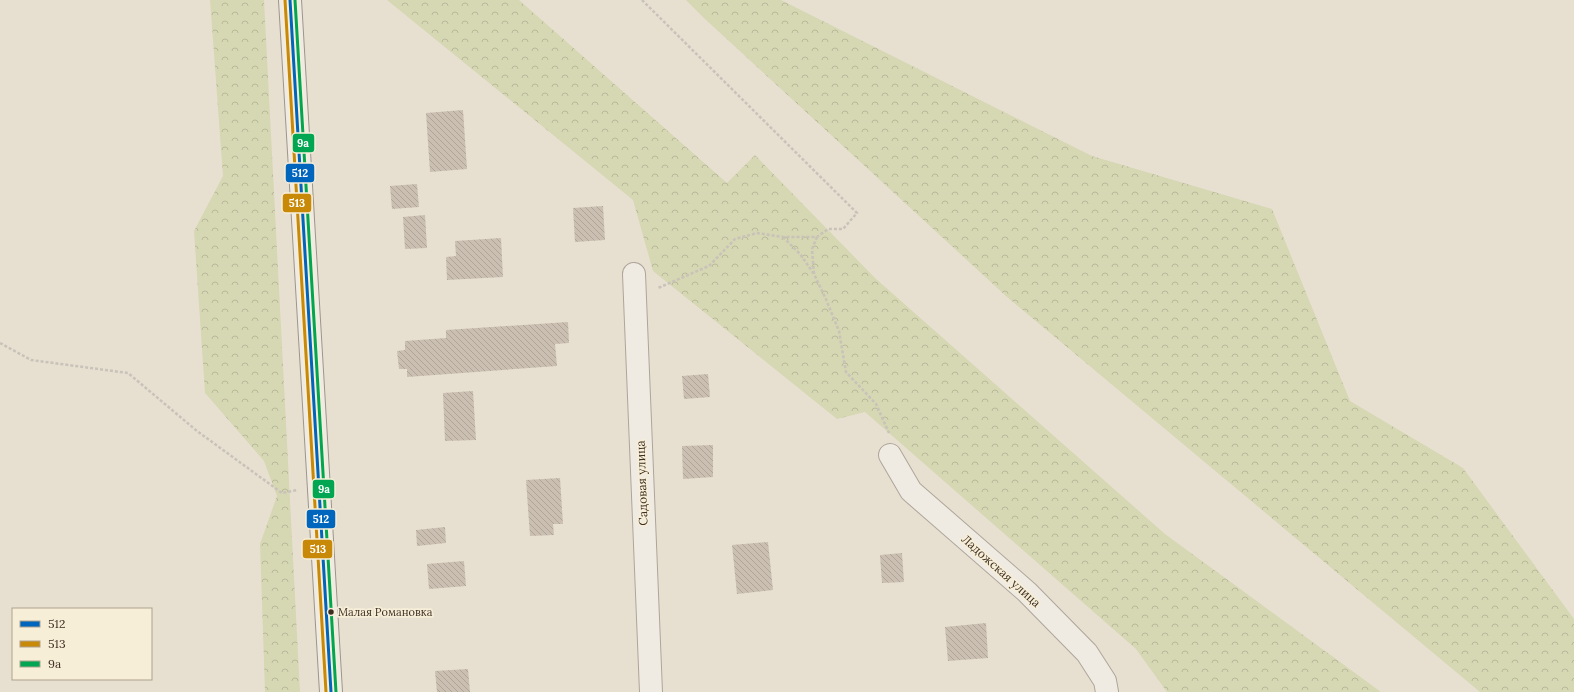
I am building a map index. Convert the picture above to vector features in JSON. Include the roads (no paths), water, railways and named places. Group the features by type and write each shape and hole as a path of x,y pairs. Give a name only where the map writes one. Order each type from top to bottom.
{"street":[{"path":"290,0 331,692"},
{"name":"Садовая улица","path":"634,283 651,692"},
{"name":"Ладожская улица","path":"890,455 910,491 1027,592 1087,653 1105,682 1107,692"}],"place":[{"name":"Малая Романовка","path":"331,612"}]}
